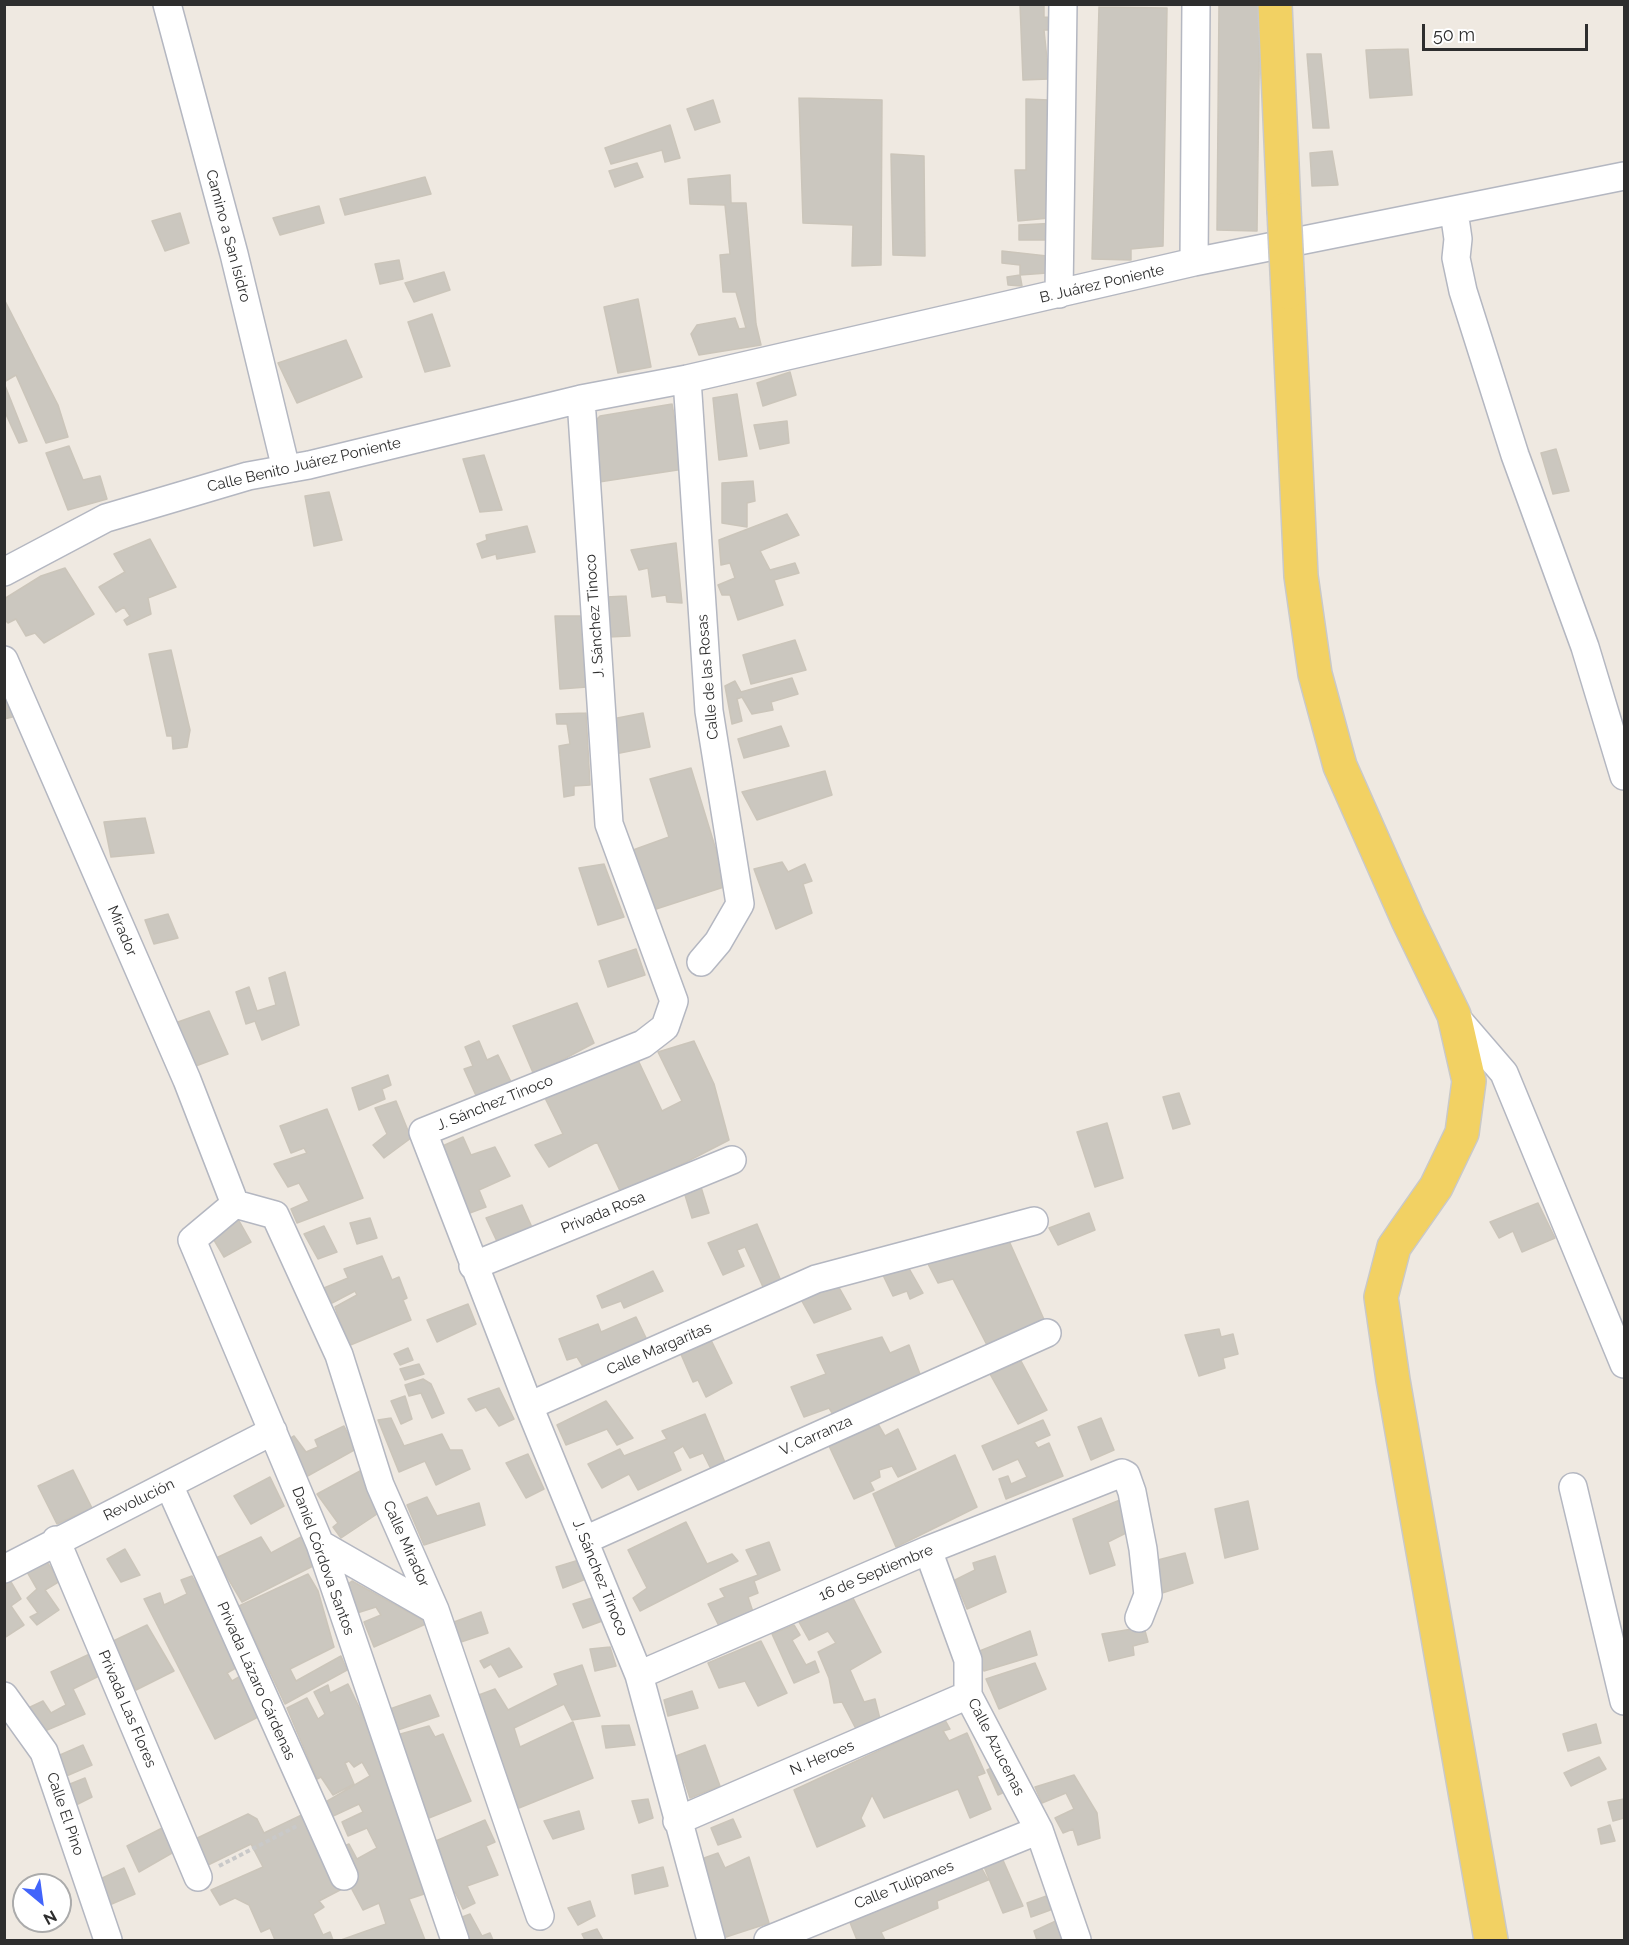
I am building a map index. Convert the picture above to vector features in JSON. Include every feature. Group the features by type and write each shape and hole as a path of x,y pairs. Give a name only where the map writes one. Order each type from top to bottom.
{"main road":[{"path":"1275,4 1301,576 1315,674 1340,766 1408,920 1454,1016 1469,1081 1462,1133 1436,1186 1394,1247 1381,1297 1393,1380 1491,1941"}],"street":[{"name":"Camino a San Isidro","path":"167,4 234,254 286,469"},
{"path":"1059,294 1063,4"},
{"path":"1194,262 1196,4"},
{"name":"B. Juárez Poniente","path":"581,399 687,379 1194,262 1624,176"},
{"path":"1454,211 1458,239 1456,258 1463,291 1515,455 1585,647 1624,776"},
{"name":"Calle de las Rosas","path":"687,379 709,711 740,904 718,942 702,962"},
{"name":"Calle Benito Juárez Poniente","path":"4,572 106,518 248,476 581,399"},
{"name":"J. Sánchez Tinoco","path":"581,399 609,824 674,1001 665,1027 643,1044 423,1132 473,1266 639,1675 711,1941"},
{"name":"Mirador","path":"4,660 187,1080 235,1204"},
{"path":"1454,1016 1504,1073 1624,1364"},
{"name":"Privada Rosa","path":"473,1266 732,1160"},
{"name":"Daniel Córdova Santos","path":"235,1204 192,1240 320,1544 455,1941"},
{"name":"Calle Mirador","path":"235,1204 275,1215 339,1355 380,1485 435,1610 540,1916"},
{"name":"Calle Margaritas","path":"529,1406 789,1293 816,1279 1034,1221"},
{"name":"V. Carranza","path":"585,1539 1047,1332"},
{"name":"Revolución","path":"4,1569 56,1540 273,1431"},
{"name":"16 de Septiembre","path":"639,1675 928,1550 1122,1473 1126,1476 1132,1492 1143,1549 1148,1595 1139,1618"},
{"name":"Privada Lázaro Cárdenas","path":"169,1485 344,1876"},
{"path":"1573,1487 1624,1701"},
{"name":"Privada Las Flores","path":"56,1540 198,1877"},
{"path":"320,1544 435,1610"},
{"name":"Calle Azucenas","path":"928,1550 968,1660 968,1695 1039,1830 1077,1941"},
{"name":"N. Heroes","path":"677,1821 968,1695"},
{"name":"Calle El Pino","path":"4,1696 44,1752 108,1941"},
{"name":"Calle Tulipanes","path":"768,1941 1039,1830"}],"path":[{"path":"198,1877 316,1816"}],"building":[{"path":"1020,4 1044,4 1044,17 1060,18 1061,30 1044,30 1049,79 1023,80"},
{"path":"1219,4 1260,4 1257,231 1217,230"},
{"path":"1099,7 1167,8 1163,246 1131,249 1131,260 1092,259"},
{"path":"1408,49 1412,95 1370,98 1366,50"},
{"path":"1307,54 1321,54 1329,128 1313,128"},
{"path":"799,98 882,100 881,265 852,266 853,225 803,223"},
{"path":"1026,99 1049,100 1049,218 1018,221 1015,170 1026,170"},
{"path":"713,100 720,122 695,130 687,109"},
{"path":"670,125 680,158 665,162 662,150 611,164 605,148"},
{"path":"1332,151 1338,185 1312,186 1310,153"},
{"path":"891,154 924,156 925,256 893,255"},
{"path":"637,163 643,177 615,187 609,171"},
{"path":"730,175 731,203 746,203 756,324 761,345 699,355 691,334 697,325 735,318 739,329 746,328 736,292 723,292 720,255 730,254 725,205 690,204 688,179"},
{"path":"425,177 431,194 345,215 340,199"},
{"path":"319,206 324,223 280,235 273,218"},
{"path":"180,213 189,243 165,251 152,221"},
{"path":"1058,223 1058,240 1019,240 1019,225"},
{"path":"1002,251 1047,256 1047,273 1020,275 1020,265 1002,263"},
{"path":"399,260 403,279 380,284 375,264"},
{"path":"444,272 450,290 414,302 405,283"},
{"path":"1020,275 1022,286 1008,285 1007,277"},
{"path":"4,299 58,405 68,437 46,443 16,375 4,382"},
{"path":"638,299 651,367 618,373 604,307"},
{"path":"432,314 450,366 425,372 408,322"},
{"path":"346,340 362,377 297,403 278,363"},
{"path":"790,372 796,395 763,406 757,383"},
{"path":"4,383 27,441 19,443 4,410"},
{"path":"737,394 747,456 719,460 713,398"},
{"path":"672,404 684,469 599,482 589,427 600,416"},
{"path":"787,421 789,443 760,449 754,425"},
{"path":"69,446 83,480 100,476 107,499 68,510 46,453"},
{"path":"1556,449 1569,491 1553,494 1541,453"},
{"path":"484,455 502,510 480,512 463,459"},
{"path":"753,481 755,501 747,503 747,527 722,523 722,483"},
{"path":"329,492 342,540 314,546 305,496"},
{"path":"787,514 799,535 760,551 770,570 795,563 799,573 774,580 783,605 738,620 730,595 722,595 718,585 735,578 730,563 721,565 719,540"},
{"path":"527,526 535,552 497,559 496,554 482,558 477,544 487,540 486,535"},
{"path":"150,539 176,587 148,598 151,614 127,625 124,620 130,616 124,607 116,612 99,587 125,572 114,554"},
{"path":"676,543 682,603 667,602 666,595 652,597 648,568 639,570 631,550"},
{"path":"65,568 94,614 44,643 35,633 26,636 16,619 8,623 4,619 4,599 41,576"},
{"path":"626,596 630,636 608,637 606,597"},
{"path":"555,616 587,616 587,687 560,689"},
{"path":"795,640 806,670 751,684 743,655"},
{"path":"171,650 190,730 187,747 173,749 172,736 167,736 149,654"},
{"path":"4,675 25,714 4,719"},
{"path":"792,678 798,694 771,702 773,710 752,714 742,697 737,699 742,721 732,724 725,686 735,681 741,692"},
{"path":"586,713 590,785 574,786 574,795 564,797 559,746 570,744 567,724 557,724 556,714"},
{"path":"643,713 650,747 615,754 607,720"},
{"path":"781,726 789,746 744,758 738,739"},
{"path":"691,768 727,886 650,911 633,850 669,837 650,779"},
{"path":"825,771 832,795 757,820 742,792"},
{"path":"145,818 154,853 111,857 104,822"},
{"path":"782,862 788,872 805,864 812,881 803,884 812,913 776,929 754,869"},
{"path":"604,864 624,917 598,925 579,868"},
{"path":"168,914 178,938 154,944 145,920"},
{"path":"636,949 645,975 608,987 599,961"},
{"path":"285,972 299,1025 262,1040 255,1021 246,1024 236,992 249,987 257,1011 276,1005 269,978"},
{"path":"577,1003 594,1043 534,1075 513,1026"},
{"path":"209,1011 228,1054 193,1067 175,1023"},
{"path":"479,1041 487,1060 498,1055 513,1086 478,1100 464,1069 473,1066 465,1047"},
{"path":"694,1041 714,1084 729,1140 622,1195 597,1142 549,1167 535,1145 563,1134 545,1098 637,1058 662,1111 682,1101 658,1052"},
{"path":"388,1075 391,1085 382,1089 385,1099 359,1110 352,1088"},
{"path":"1179,1093 1190,1124 1173,1129 1163,1097"},
{"path":"396,1101 411,1138 384,1158 373,1145 387,1134 375,1108"},
{"path":"327,1109 363,1198 297,1223 291,1209 309,1201 299,1183 288,1187 274,1164 307,1153 304,1148 291,1153 280,1126"},
{"path":"1107,1123 1123,1178 1095,1187 1077,1132"},
{"path":"463,1137 471,1155 495,1147 510,1176 479,1190 486,1207 459,1217 431,1151"},
{"path":"701,1187 709,1213 692,1218 685,1195"},
{"path":"1538,1203 1555,1238 1522,1252 1513,1231 1499,1238 1490,1222"},
{"path":"522,1205 535,1234 501,1250 486,1218"},
{"path":"1089,1213 1095,1230 1058,1245 1049,1228"},
{"path":"370,1218 377,1238 357,1244 350,1223"},
{"path":"238,1219 251,1242 224,1257 211,1235"},
{"path":"757,1224 781,1281 763,1287 745,1247 737,1250 744,1266 723,1275 708,1243"},
{"path":"324,1226 337,1252 318,1259 304,1234"},
{"path":"1005,1232 1046,1324 989,1349 953,1279 938,1283 926,1260"},
{"path":"382,1256 392,1280 399,1277 407,1298 403,1300 411,1320 348,1346 335,1307 357,1295 355,1291 332,1303 324,1288 348,1278 344,1269"},
{"path":"907,1265 923,1293 910,1299 907,1291 893,1296 882,1273"},
{"path":"653,1271 663,1291 624,1308 621,1301 602,1308 597,1296"},
{"path":"836,1282 851,1309 814,1323 798,1294"},
{"path":"468,1304 476,1324 437,1342 427,1320"},
{"path":"636,1317 648,1342 587,1373 577,1357 567,1360 559,1339 598,1324 601,1332"},
{"path":"1219,1329 1221,1337 1233,1334 1238,1354 1223,1358 1225,1368 1199,1376 1185,1335"},
{"path":"882,1337 890,1353 909,1345 923,1382 836,1419 829,1408 804,1417 791,1387 826,1374 817,1355"},
{"path":"710,1338 732,1383 706,1397 698,1380 693,1382 680,1352"},
{"path":"408,1348 413,1360 400,1365 394,1354"},
{"path":"1021,1361 1047,1410 1018,1424 990,1374"},
{"path":"419,1364 424,1374 405,1380 400,1369"},
{"path":"423,1379 431,1384 444,1413 432,1418 421,1393 409,1396 405,1385"},
{"path":"499,1388 514,1419 499,1426 486,1407 476,1411 468,1399"},
{"path":"405,1396 412,1419 401,1424 391,1401"},
{"path":"606,1401 633,1438 617,1445 607,1429 566,1445 557,1425"},
{"path":"705,1414 726,1465 713,1473 703,1453 690,1458 683,1446 673,1452 681,1470 638,1490 629,1474 602,1488 588,1464 620,1449 624,1456 667,1439 662,1431"},
{"path":"391,1418 404,1446 442,1434 450,1450 462,1450 470,1469 436,1485 425,1461 399,1472 378,1420"},
{"path":"1101,1418 1114,1450 1091,1460 1078,1427"},
{"path":"1043,1420 1050,1435 1034,1442 1038,1448 1049,1443 1063,1476 1006,1499 999,1479 1008,1476 1011,1484 1027,1477 1018,1459 993,1470 982,1446"},
{"path":"878,1424 885,1436 898,1429 916,1469 898,1477 892,1466 879,1470 880,1477 870,1482 874,1490 854,1499 829,1446"},
{"path":"344,1426 356,1449 304,1478 283,1443 294,1436 306,1452 318,1447 315,1440"},
{"path":"528,1454 544,1489 526,1498 506,1463"},
{"path":"955,1455 977,1507 896,1547 873,1494"},
{"path":"73,1470 92,1508 57,1524 38,1486"},
{"path":"362,1470 380,1512 341,1538 333,1527 338,1523 317,1494"},
{"path":"270,1477 284,1506 251,1524 234,1496"},
{"path":"427,1497 437,1516 479,1503 485,1525 424,1545 407,1505"},
{"path":"1120,1500 1130,1531 1108,1542 1115,1565 1090,1574 1073,1519"},
{"path":"1248,1501 1258,1549 1225,1558 1215,1509"},
{"path":"686,1522 707,1564 732,1554 738,1561 640,1611 633,1598 647,1588 628,1550"},
{"path":"303,1536 315,1565 242,1602 216,1558 261,1537 271,1553"},
{"path":"769,1542 780,1570 754,1581 758,1593 748,1597 754,1615 719,1626 708,1604 725,1597 720,1589 758,1575 746,1550"},
{"path":"125,1549 140,1575 121,1582 107,1559"},
{"path":"1185,1553 1193,1583 1156,1595 1146,1563"},
{"path":"995,1556 1006,1592 967,1609 955,1580 975,1570 973,1563"},
{"path":"45,1559 60,1581 45,1590 59,1610 37,1625 30,1617 38,1613 27,1598 37,1589 26,1570"},
{"path":"579,1560 586,1579 563,1588 556,1567"},
{"path":"308,1574 318,1591 334,1647 290,1669 296,1681 341,1656 347,1670 285,1704 239,1606"},
{"path":"192,1576 241,1665 227,1673 232,1681 244,1674 260,1716 215,1739 144,1599 160,1593 164,1605 187,1594 181,1580"},
{"path":"8,1577 21,1599 11,1606 24,1625 4,1638 4,1579"},
{"path":"352,1581 428,1623 374,1647 364,1622 381,1615 376,1607 357,1613 345,1586"},
{"path":"595,1597 605,1620 583,1628 573,1604"},
{"path":"853,1598 881,1652 850,1670 864,1702 875,1699 880,1719 856,1729 842,1702 834,1703 829,1678 818,1652 836,1643 828,1631 809,1640 799,1622"},
{"path":"481,1612 488,1633 461,1642 454,1622"},
{"path":"147,1625 174,1671 136,1690 109,1643"},
{"path":"794,1625 800,1635 792,1640 806,1665 815,1661 819,1672 794,1683 772,1634"},
{"path":"1144,1627 1148,1642 1133,1646 1134,1655 1109,1661 1102,1634"},
{"path":"1030,1631 1037,1655 984,1671 977,1652"},
{"path":"761,1641 787,1693 758,1706 745,1681 719,1688 708,1663"},
{"path":"610,1647 616,1666 595,1671 590,1649"},
{"path":"509,1648 522,1667 499,1677 491,1664 484,1668 480,1661"},
{"path":"94,1652 107,1672 73,1689 85,1714 40,1733 26,1709 43,1701 51,1713 66,1705 51,1672"},
{"path":"1035,1663 1046,1689 999,1709 986,1679"},
{"path":"582,1665 600,1716 572,1720 564,1704 514,1728 520,1747 573,1722 593,1778 519,1808 476,1696 495,1689 508,1710 558,1685 554,1674"},
{"path":"348,1684 370,1730 424,1894 409,1899 425,1940 341,1940 386,1924 379,1903 363,1910 348,1882 339,1848 349,1844 357,1859 377,1848 367,1828 348,1836 342,1822 363,1812 359,1804 331,1817 324,1803 370,1776 362,1762 354,1767 349,1761 345,1763 354,1784 333,1795 321,1777 317,1779 287,1708 307,1698 318,1719 325,1714 314,1692 328,1685 330,1693"},
{"path":"692,1691 698,1708 668,1716 664,1700"},
{"path":"430,1695 439,1716 395,1731 387,1710"},
{"path":"945,1720 950,1729 943,1731 949,1741 967,1733 985,1773 977,1776 991,1809 970,1818 958,1789 884,1818 872,1795 861,1818 865,1826 817,1847 794,1790"},
{"path":"1596,1724 1601,1743 1568,1751 1563,1734"},
{"path":"629,1725 635,1745 606,1748 602,1726"},
{"path":"429,1726 435,1737 443,1734 471,1801 429,1818 397,1735"},
{"path":"83,1745 92,1765 64,1777 53,1758"},
{"path":"705,1745 720,1786 690,1798 676,1756"},
{"path":"1599,1757 1606,1769 1571,1786 1564,1773"},
{"path":"1000,1764 1011,1789 998,1795 987,1770"},
{"path":"1074,1775 1097,1813 1100,1838 1078,1845 1073,1829 1063,1833 1055,1818 1074,1809 1066,1793 1042,1803 1035,1787"},
{"path":"85,1778 92,1797 74,1806 65,1786"},
{"path":"648,1799 653,1818 639,1823 632,1801"},
{"path":"1624,1799 1624,1818 1613,1821 1608,1802"},
{"path":"579,1811 584,1829 553,1839 544,1821"},
{"path":"308,1812 342,1889 319,1901 324,1907 313,1914 323,1935 330,1932 333,1940 275,1940 270,1928 261,1932 249,1905 235,1898 220,1905 211,1890 263,1867 251,1844 204,1867 191,1841 248,1814 257,1819 264,1833"},
{"path":"733,1819 741,1837 718,1845 711,1828"},
{"path":"485,1820 495,1842 486,1846 498,1875 467,1886 475,1903 463,1909 455,1892 450,1893 431,1843"},
{"path":"170,1824 179,1849 139,1872 127,1846"},
{"path":"1610,1825 1615,1841 1601,1844 1598,1829"},
{"path":"999,1851 1023,1906 1003,1913 980,1857"},
{"path":"718,1853 725,1868 749,1857 769,1923 717,1940 696,1861"},
{"path":"663,1867 668,1886 635,1894 632,1875"},
{"path":"981,1867 988,1880 937,1901 938,1908 881,1932 885,1940 857,1940 849,1920"},
{"path":"124,1868 135,1894 107,1906 98,1880"},
{"path":"1052,1894 1056,1908 1031,1917 1027,1903"},
{"path":"590,1901 595,1916 578,1925 568,1908"},
{"path":"470,1914 482,1936 490,1933 493,1940 461,1940 452,1921"},
{"path":"1058,1920 1065,1940 1037,1940 1034,1931"},
{"path":"597,1929 603,1940 585,1940 582,1934"}]}
